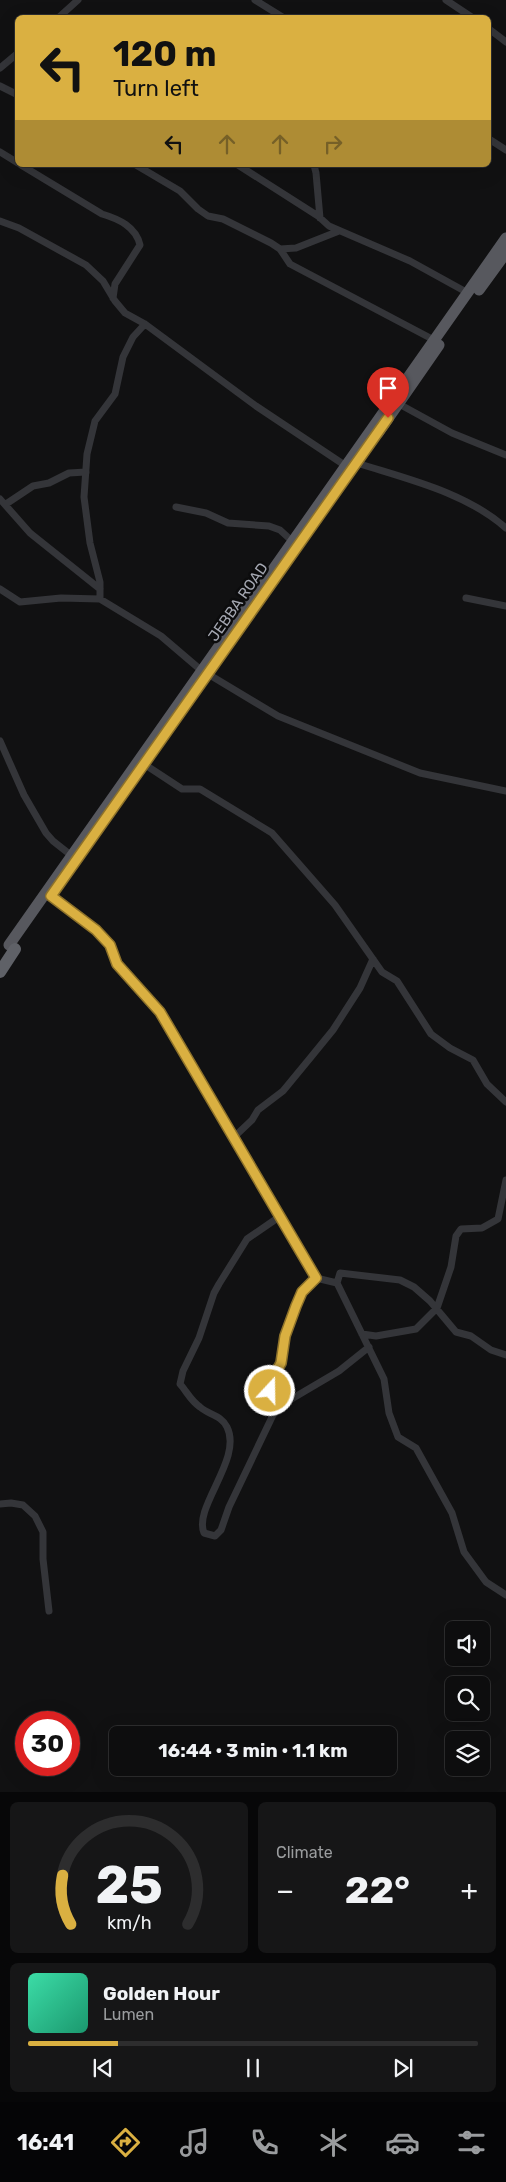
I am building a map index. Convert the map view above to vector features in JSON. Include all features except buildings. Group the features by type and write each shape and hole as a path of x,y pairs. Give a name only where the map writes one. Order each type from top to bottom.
{"highway":[{"name":"JEBBA ROAD","path":"0,972 12,947 72,856 351,465 434,340 506,238"},
{"name":"JEBBA ROAD","path":"0,957 12,947 51,896 144,764 292,541 398,404 506,253"}],"street":[{"path":"61,15 78,0"},
{"path":"255,0 279,15"},
{"path":"446,0 468,15"},
{"path":"491,31 506,42"},
{"path":"0,68 15,56"},
{"path":"0,86 15,94"},
{"path":"491,141 506,150"},
{"path":"0,152 15,161"},
{"path":"24,167 102,214 113,217 125,224 131,228 138,238 140,245 115,284 113,298"},
{"path":"139,167 180,191 208,216 223,219 271,243 280,249 290,264 434,340"},
{"path":"241,167 320,218 329,226 410,261 468,293"},
{"path":"314,167 320,218"},
{"path":"0,221 19,228 86,265 104,281 113,298 125,313 145,324 256,406 351,465 440,490 472,505 496,519 506,528"},
{"path":"280,249 296,248 339,231"},
{"path":"100,599 100,589 84,497 87,454 96,421 115,394 123,357 133,337 145,324"},
{"path":"398,404 452,433 506,453"},
{"path":"86,472 69,473 49,483 33,486 3,502 30,533 100,589"},
{"path":"176,507 206,512 228,523 263,525 277,528 292,541"},
{"path":"0,589 20,602 62,598 100,599 161,636 205,672 278,716 420,773 506,791"},
{"path":"466,598 506,606"},
{"path":"0,741 20,786 46,833 72,856"},
{"path":"144,764 182,789 200,789 272,833 334,905 382,972 397,981 431,1034 450,1048 473,1060 488,1084 506,1102"},
{"path":"51,896 96,930 110,945 117,964 160,1012 232,1138 316,1278 337,1283"},
{"path":"232,1138 252,1120 258,1110 283,1091 317,1050 360,988 373,959"},
{"path":"362,1334 376,1336 416,1329 437,1308 451,1267 456,1236 461,1229 482,1228 498,1219 506,1180"},
{"path":"279,1217 247,1240 219,1284 214,1293 199,1338 182,1371 180,1384 192,1400 202,1409 221,1419 228,1428 230,1440 221,1474 203,1517 202,1527 204,1533 215,1536 221,1530 229,1507 273,1415 283,1404 346,1366 369,1347"},
{"path":"506,1355 491,1350 471,1336 456,1332 437,1308 414,1287 400,1280 340,1273 337,1283 384,1379 389,1413 398,1437 416,1448 452,1512 464,1552 486,1582 506,1595"},
{"path":"283,1404 270,1391 270,1383 281,1363 285,1336 302,1292 316,1278"},
{"path":"0,1504 23,1505 35,1516 43,1532 43,1559 49,1612"}],"route":[{"path":"270,1391 270,1383 281,1363 285,1336 296,1306 302,1292 316,1278 262,1190 160,1012 117,964 110,945 96,930 51,896 388,418"}]}
